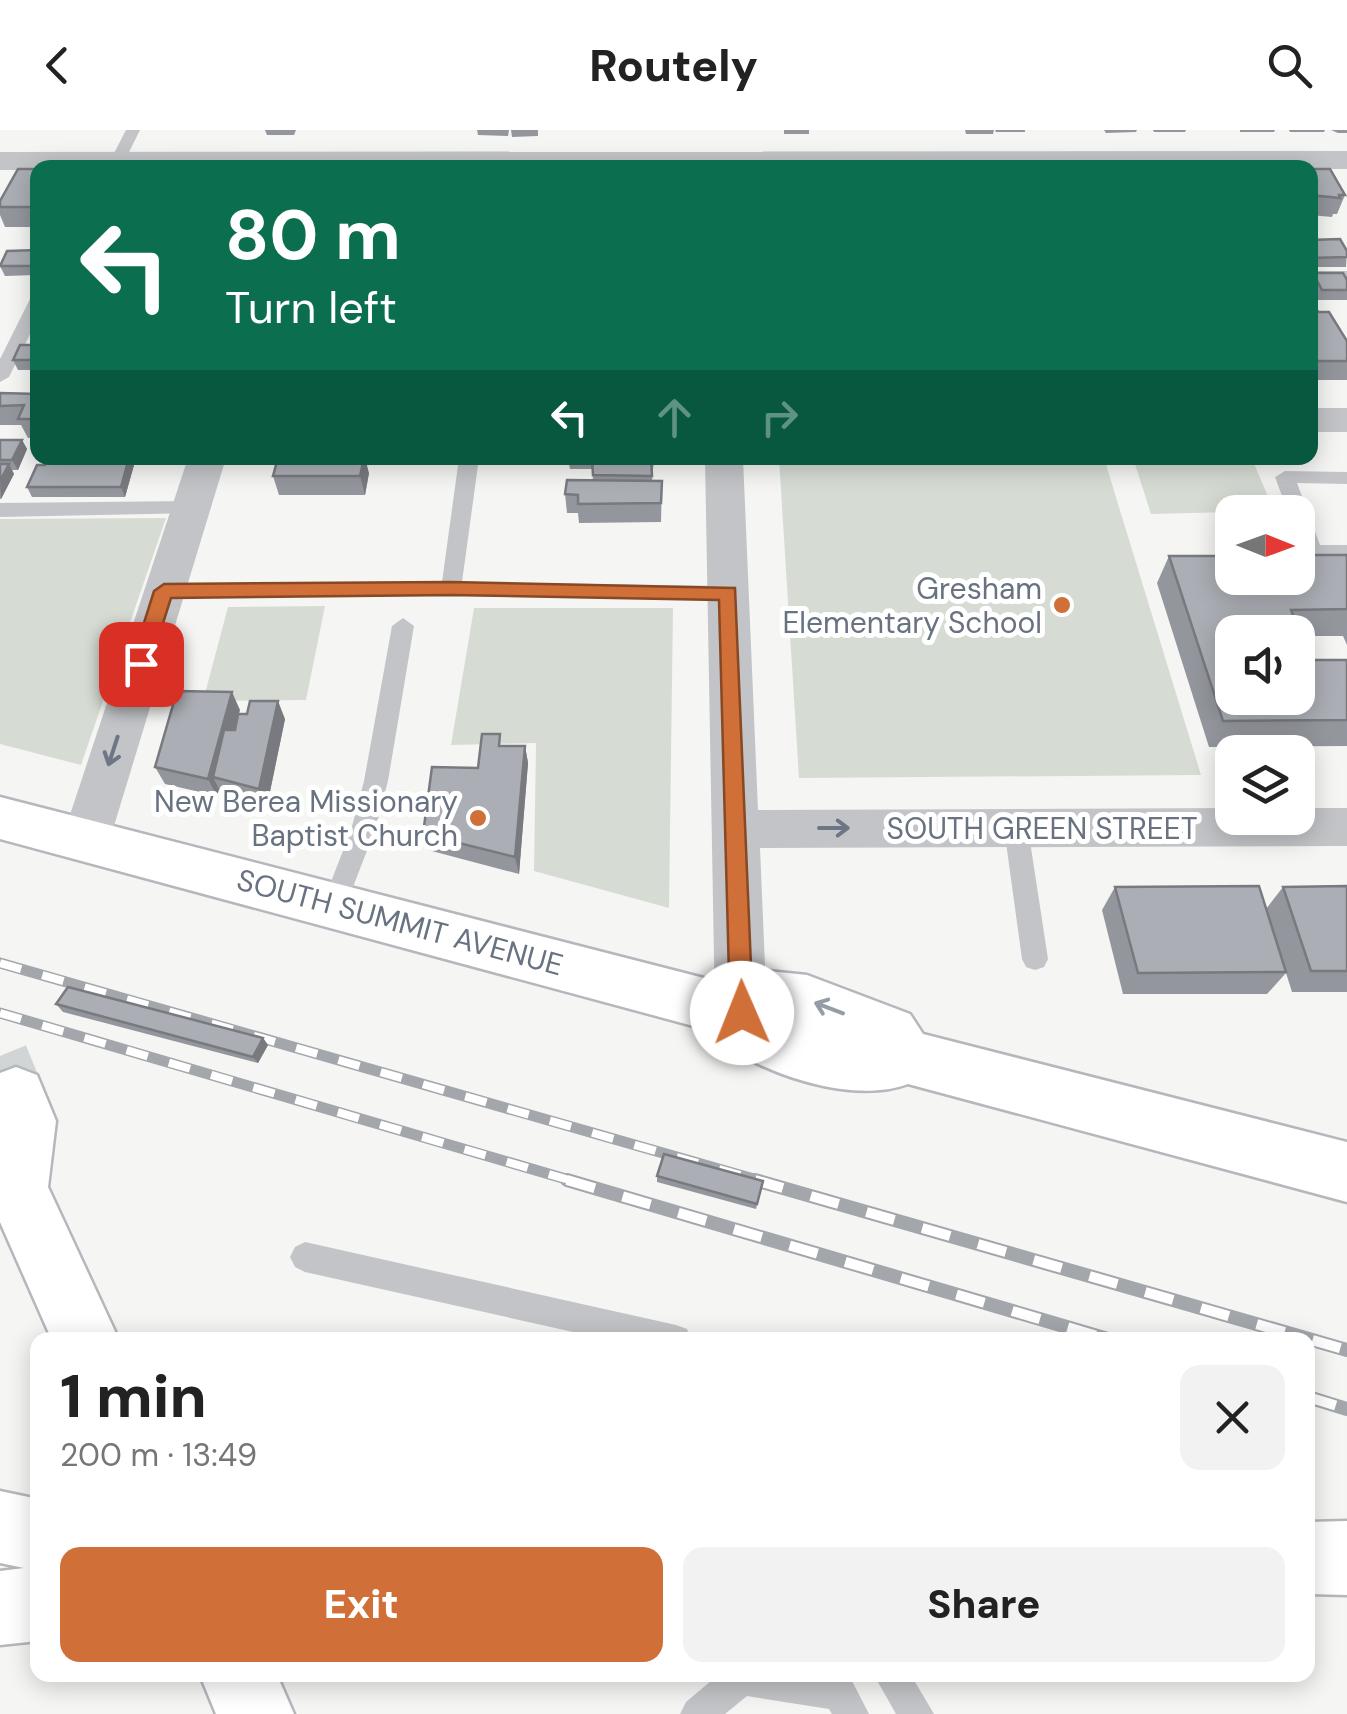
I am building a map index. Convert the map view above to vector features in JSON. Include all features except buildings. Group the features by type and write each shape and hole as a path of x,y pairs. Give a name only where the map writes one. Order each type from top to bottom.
{"main road":[{"name":"SOUTH SUMMIT AVENUE","path":"0,818 742,1013 762,1037 810,1056 886,1065 904,1056 1347,1172"},
{"path":"16,1095 26,1122 8,1181 82,1332"},
{"path":"0,1528 30,1534"},
{"path":"1315,1558 1347,1558"},
{"path":"0,1608 30,1605"},
{"path":"241,1682 255,1714"}],"street":[{"path":"578,160 715,152 1347,160"},
{"path":"0,161 30,162"},
{"path":"1318,420 1347,420"},
{"path":"86,839 204,465"},
{"path":"724,465 742,1013"},
{"name":"SOUTH GREEN STREET","path":"736,829 1347,827"}],"lane":[{"path":"110,160 132,130"},
{"path":"1318,276 1347,276"},
{"path":"0,376 30,315"},
{"path":"451,589 468,465"},
{"path":"1347,478 1285,476 1312,552 1347,552"},
{"path":"0,510 190,508"},
{"path":"164,591 451,589 729,593"},
{"path":"334,905 363,830 376,781 403,626"},
{"path":"1016,828 1035,959"},
{"path":"304,1258 640,1332"},
{"path":"698,1714 738,1682"},
{"path":"779,1682 840,1693 851,1714"},
{"path":"895,1682 916,1714"}],"shaded area":[{"name":"Gresham Elementary School","path":"779,465 1106,465 1201,775 799,778"},
{"path":"1135,465 1255,465 1267,495 1215,495 1215,512 1151,514"},
{"path":"166,518 81,765 0,744 0,519"},
{"path":"325,606 306,700 203,701 228,607"},
{"path":"474,608 673,608 669,908 534,871 536,743 451,745"}],"tunnel":[{"path":"0,1056 16,1095"}],"railway":[{"path":"0,963 764,1182"},
{"path":"0,1013 576,1182"},
{"path":"567,1180 1084,1332"},
{"path":"755,1180 1284,1332"},
{"path":"1315,1341 1347,1350"},
{"path":"1315,1399 1347,1409"}],"place":[{"name":"Gresham Elementary School","path":"1062,605"},
{"name":"New Berea Missionary Baptist Church","path":"478,818"}],"route":[{"path":"141,664 164,591 451,589 729,593 742,1013"}]}
